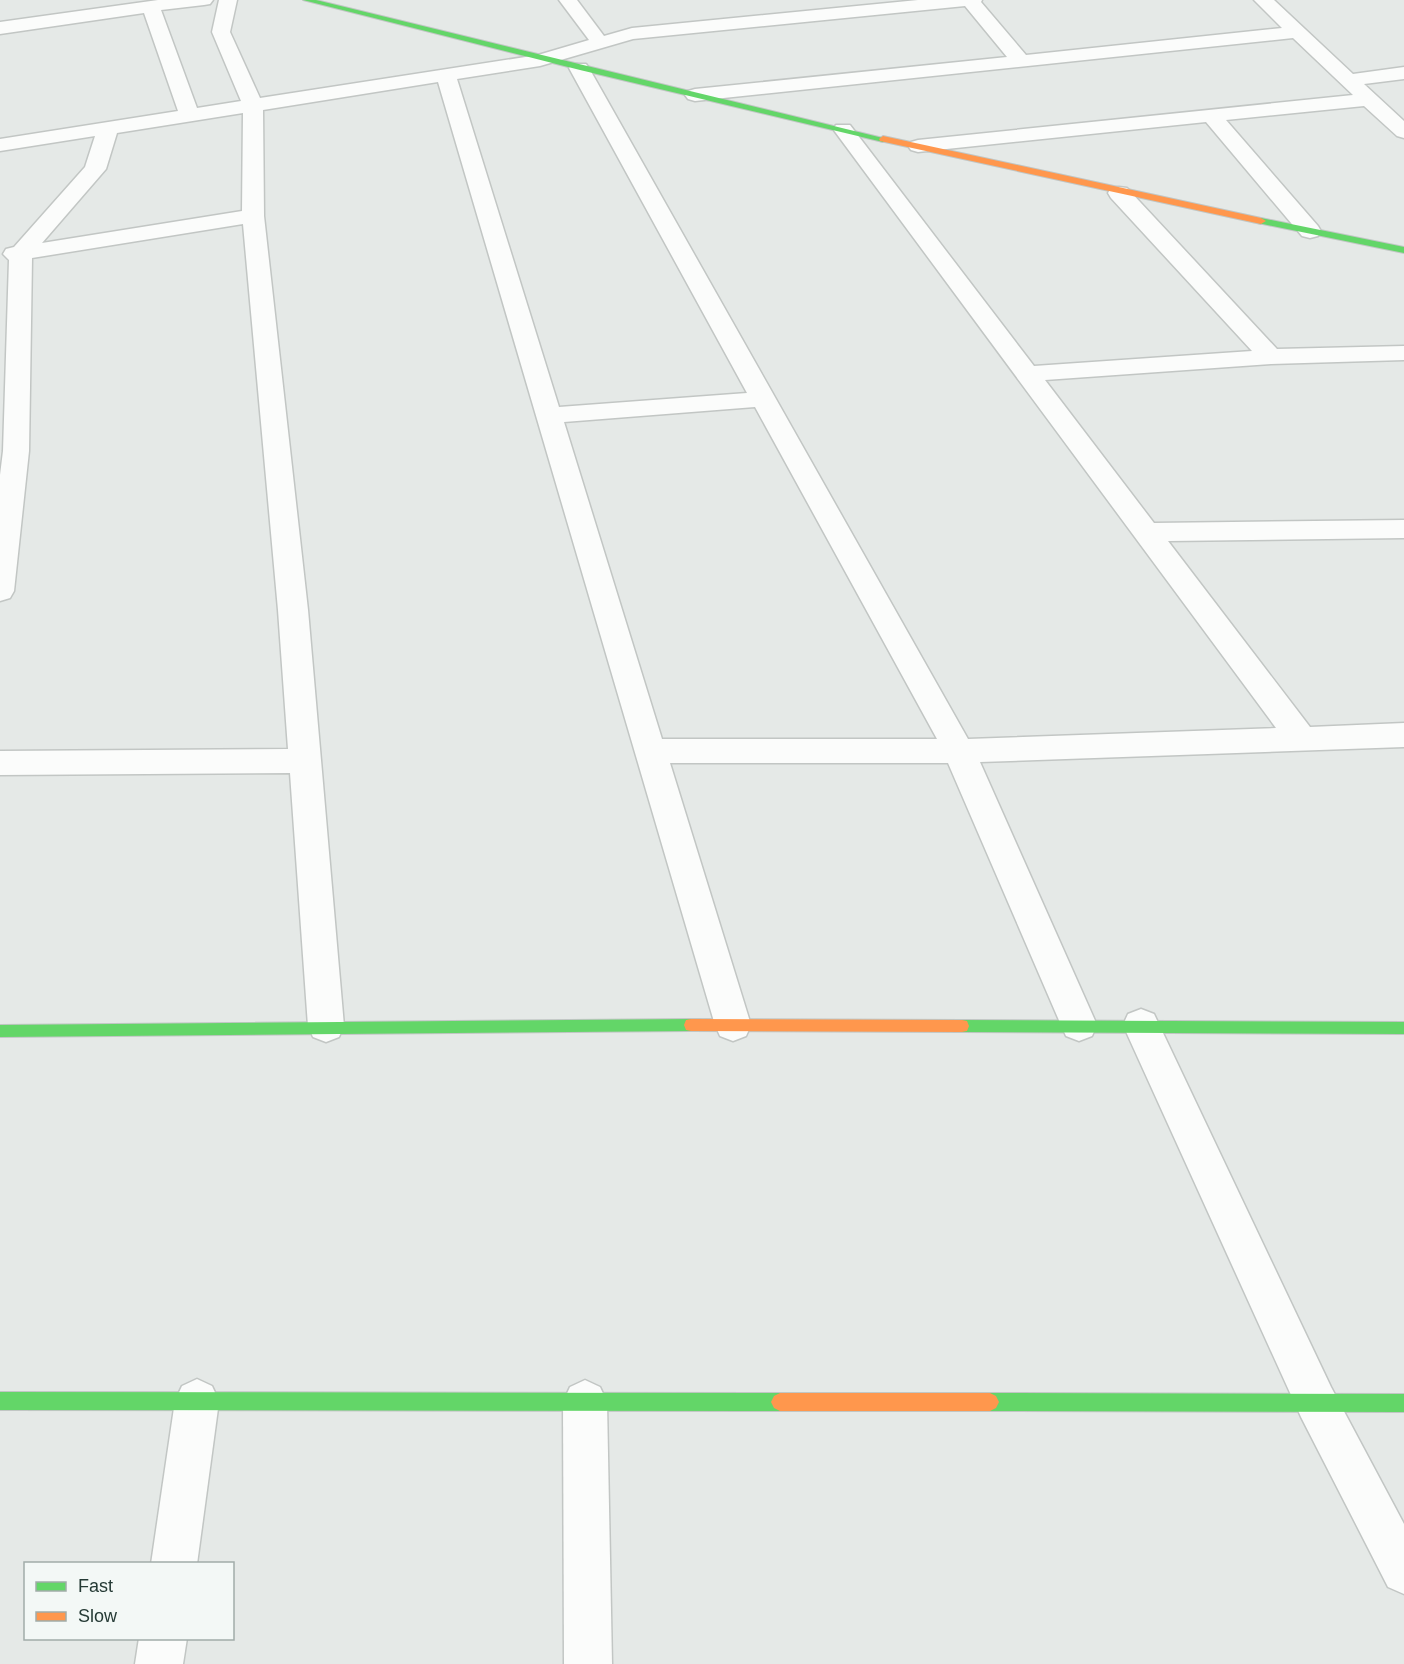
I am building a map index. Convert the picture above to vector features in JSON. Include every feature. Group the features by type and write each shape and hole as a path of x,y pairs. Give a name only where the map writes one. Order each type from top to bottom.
{"street":[{"path":"0,28 102,12 204,0"},
{"path":"228,0 221,32 253,106 254,216 292,599 326,1026"},
{"path":"307,0 540,60 1119,192 1404,250"},
{"path":"568,0 600,43"},
{"path":"0,145 540,60 632,34 727,16 971,0 1021,61"},
{"path":"1265,2 1293,0"},
{"path":"1265,2 1404,132"},
{"path":"151,7 190,116"},
{"path":"695,95 1298,32"},
{"path":"579,68 959,750 1079,1025"},
{"path":"1349,80 1404,73"},
{"path":"446,75 733,1025"},
{"path":"918,146 1370,99"},
{"path":"1212,116 1310,231"},
{"path":"0,591 2,550 16,451 10,254 95,169 108,129"},
{"path":"843,129 1300,737"},
{"path":"1119,192 1271,357"},
{"path":"10,254 254,216"},
{"path":"1027,374 1271,357 1404,353"},
{"path":"549,415 764,399"},
{"path":"1146,532 1404,529"},
{"path":"650,751 959,750 1404,735"},
{"path":"0,763 305,761"},
{"path":"0,1031 326,1026 733,1025 1141,1025 1404,1028"},
{"path":"1141,1025 1316,1402 1404,1571"},
{"path":"0,1401 1404,1403"},
{"path":"174,1562 197,1401"},
{"path":"585,1402 588,1664"},
{"path":"159,1664 163,1640"}],"traffic: fast":[{"path":"307,0 580,68 883,139"},
{"path":"1261,221 1404,250"},
{"path":"0,1031 691,1025"},
{"path":"962,1026 1404,1028"},
{"path":"0,1401 780,1402"},
{"path":"990,1402 1404,1403"}],"traffic: slow":[{"path":"883,139 1261,221"},
{"path":"691,1025 962,1026"},
{"path":"780,1402 990,1402"}]}
